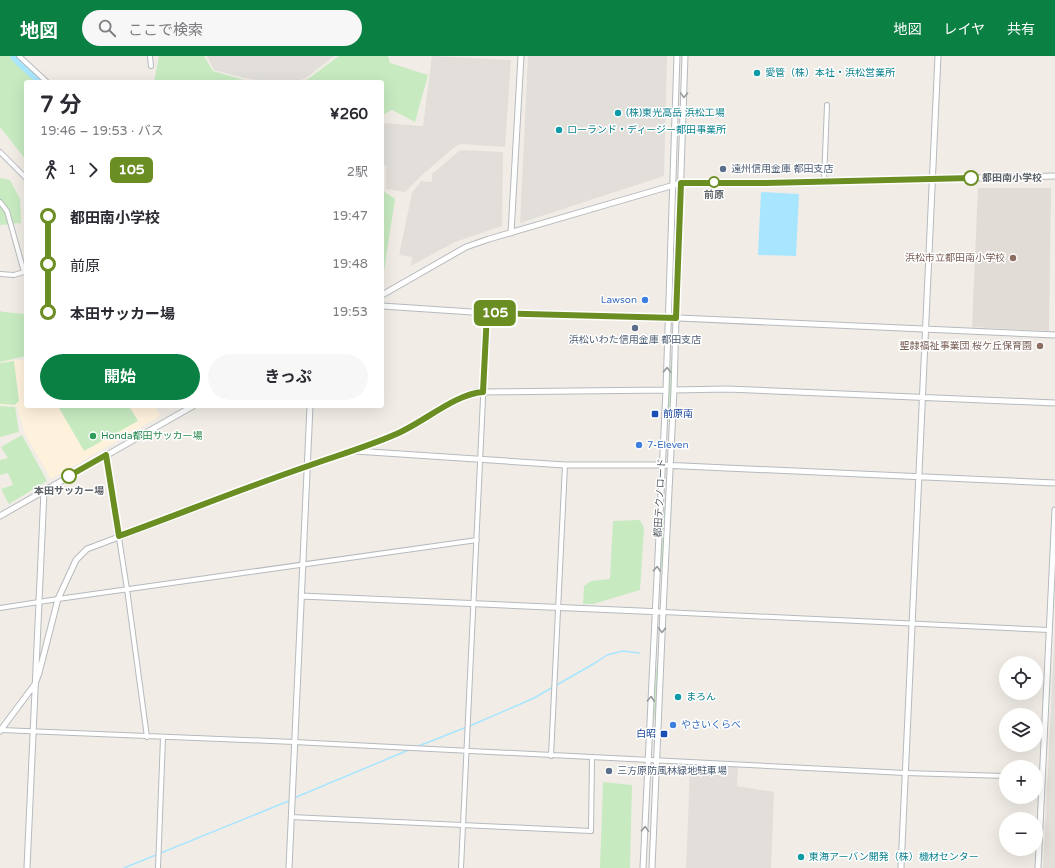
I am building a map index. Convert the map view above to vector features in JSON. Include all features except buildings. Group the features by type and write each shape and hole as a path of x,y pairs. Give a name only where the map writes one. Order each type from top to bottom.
{"street":[{"path":"19,56 45,80"},
{"path":"150,56 151,66"},
{"path":"511,232 521,56"},
{"name":"都田テクノロード","path":"643,868 666,390 674,186 677,56"},
{"name":"都田テクノロード","path":"652,868 674,390 685,56"},
{"path":"901,868 938,56"},
{"path":"824,181 827,105"},
{"path":"0,152 24,176"},
{"path":"384,294 466,247 511,232 681,183 1055,176"},
{"path":"0,202 7,211 24,269"},
{"path":"0,274 14,275 24,272"},
{"path":"384,306 487,313 676,318 1055,335"},
{"path":"461,868 487,313"},
{"path":"674,390 727,389 1055,404"},
{"path":"1,731 35,684 58,599 76,560 87,549 307,466 394,435 468,395 483,392 666,390"},
{"path":"0,516 189,408"},
{"path":"289,868 310,408"},
{"path":"353,450 565,465 670,466 1055,483"},
{"path":"106,455 127,589 147,737"},
{"path":"551,756 565,465"},
{"path":"27,868 44,491"},
{"path":"1040,760 1055,510"},
{"path":"0,608 476,540"},
{"path":"301,596 1049,630"},
{"path":"1,731 33,731 163,738 294,742 466,752 905,773 999,776"},
{"path":"158,868 163,738"},
{"path":"291,817 591,831 592,758"},
{"path":"1038,868 1039,804"}],"shaded area":[{"path":"207,56 334,56 306,78 300,80 258,80 214,70"},
{"path":"432,56 511,60 505,147 461,144 456,146 421,176 405,192 386,189 386,165 384,165 384,123 423,126"},
{"path":"528,56 667,56 664,176 520,223"},
{"path":"460,150 503,152 502,226 455,242 411,266 412,257 399,255 412,193 421,181 432,182 432,174"},
{"name":"浜松市立都田南小学校","path":"978,188 1051,188 1049,331 972,327"},
{"path":"24,360 24,408 156,408 160,416 51,479 25,434 17,406 0,405 0,363"},
{"path":"1055,624 1055,868 1043,868"},
{"path":"690,764 738,765 737,786 774,792 771,868 686,868"}],"green space":[{"path":"0,56 22,56 48,80 24,80 24,157 0,127"},
{"path":"159,56 204,56 213,71 244,80 154,80"},
{"path":"339,56 388,56 390,63 428,75 415,122 392,110 384,114 384,80 305,80"},
{"path":"0,178 10,180 20,199 21,223 0,225"},
{"path":"384,191 395,199 384,271"},
{"path":"0,311 24,314 24,356 0,362"},
{"path":"672,353 671,406 667,427 669,379"},
{"path":"14,361 19,401 15,405 0,404 0,363"},
{"path":"0,406 15,407 19,432 0,437"},
{"name":"Honda都田サッカー場","path":"59,408 130,408 138,421 84,451"},
{"path":"22,435 47,481 9,504 1,489 13,485 8,473 0,475 0,460 8,458 1,447"},
{"path":"667,494 664,553 660,577 662,523"},
{"path":"640,520 644,528 640,590 593,604 583,604 584,586 591,581 610,579 613,521"},
{"path":"659,653 657,702 653,726 656,672"},
{"path":"603,782 632,785 630,868 600,868"}],"water":[{"path":"761,192 799,194 796,256 758,255"}],"waterway":[{"path":"15,56 40,80"},
{"path":"416,747 534,698 607,655 623,651 639,653"},
{"path":"294,798 411,749"},
{"path":"124,868 291,800"}],"bus line":[{"name":"105","path":"69,476 106,455 119,536 394,435 415,425 461,398 476,392 483,392 487,313 676,318 681,183 766,183 874,179 971,178"}],"place":[{"name":"愛管（株）本社・浜松営業所","path":"757,73"},
{"name":"(株)東光高岳 浜松工場","path":"618,113"},
{"name":"ローランド・ディージー都田事業所","path":"559,130"},
{"name":"遠州信用金庫 都田支店","path":"723,169"},
{"name":"都田南小学校","path":"971,178"},
{"name":"前原","path":"714,182"},
{"name":"浜松市立都田南小学校","path":"1013,258"},
{"name":"Lawson","path":"645,300"},
{"name":"浜松いわた信用金庫 都田支店","path":"635,328"},
{"name":"聖隷福祉事業団 桜ケ丘保育園","path":"1040,346"},
{"name":"前原南","path":"655,414"},
{"name":"Honda都田サッカー場","path":"93,436"},
{"name":"7-Eleven","path":"639,445"},
{"name":"本田サッカー場","path":"69,476"},
{"name":"まろん","path":"678,697"},
{"name":"やさいくらべ","path":"673,725"},
{"name":"白昭","path":"664,734"},
{"name":"三方原防風林緑地駐車場","path":"609,771"},
{"name":"東海アーバン開発（株）機材センター","path":"801,857"}]}
